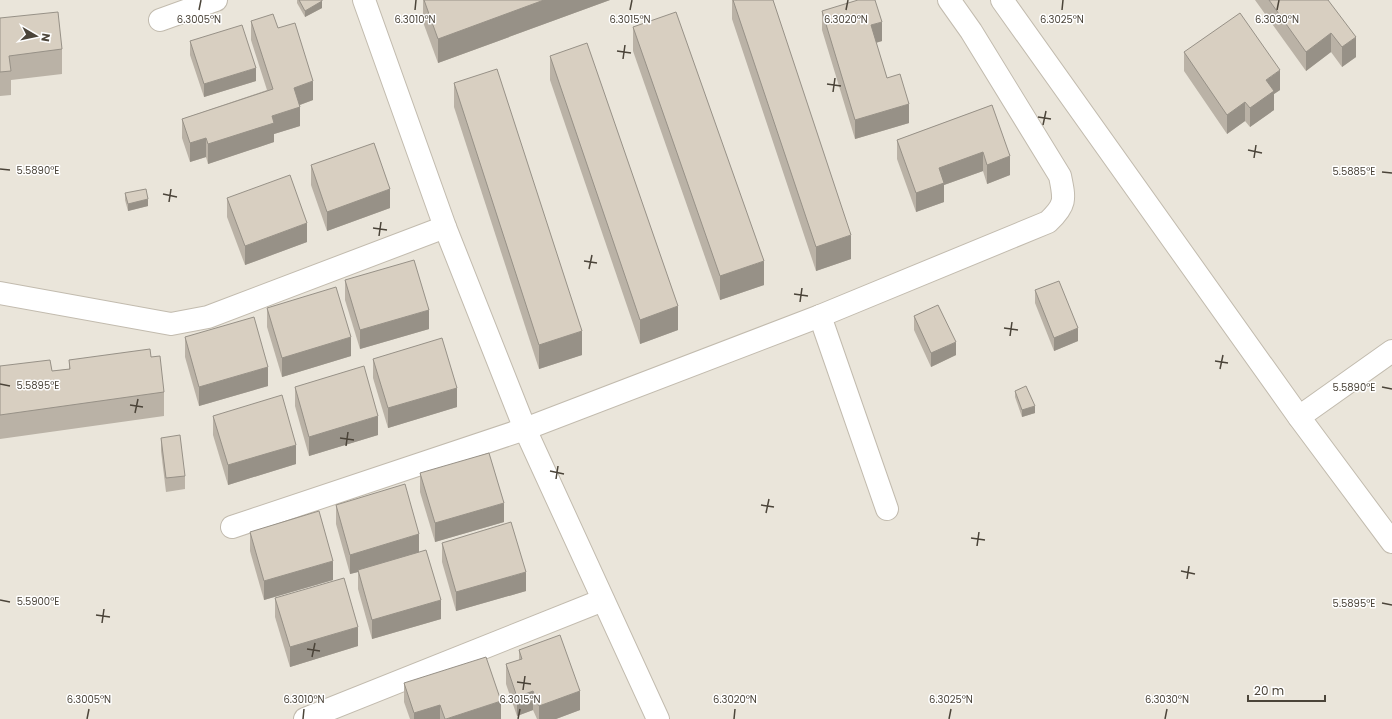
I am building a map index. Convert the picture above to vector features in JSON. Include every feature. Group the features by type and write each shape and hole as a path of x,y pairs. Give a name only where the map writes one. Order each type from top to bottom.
{"street":[{"path":"160,20 216,0"},
{"path":"364,0 445,227 525,429 658,719"},
{"path":"232,527 525,429 820,316 1048,222 1060,211 1064,196 1060,176 971,32 949,0"},
{"path":"1002,0 1299,417 1392,542"},
{"path":"0,293 171,324 208,317 445,227"},
{"path":"820,316 887,509"},
{"path":"1299,417 1392,351"},
{"path":"305,719 603,600"}],"shaded area":[{"path":"0,0 1392,0 1392,719 0,719"}],"building":[{"path":"299,0 322,0 322,1 305,11"},
{"path":"424,0 544,0 438,39"},
{"path":"733,0 773,0 851,235 816,247"},
{"path":"858,0 875,0 882,22 871,25 887,78 900,74 909,104 855,120 822,11"},
{"path":"1269,0 1328,0 1356,37 1342,47 1331,33 1306,52"},
{"path":"58,12 62,49 9,56 11,71 0,72 0,18"},
{"path":"676,12 764,261 720,276 633,27"},
{"path":"1240,13 1280,70 1266,80 1274,91 1250,108 1245,102 1227,115 1184,52"},
{"path":"273,14 278,28 295,23 313,81 294,88 300,107 272,116 274,123 208,144 206,138 190,143 182,119 273,89 251,21"},
{"path":"242,25 256,68 204,84 190,41"},
{"path":"587,43 678,306 640,320 550,56"},
{"path":"497,69 582,331 539,345 454,83"},
{"path":"992,105 1010,156 987,165 983,152 939,168 944,183 916,193 897,140"},
{"path":"374,143 390,189 327,212 311,165"},
{"path":"290,175 307,223 245,246 227,198"},
{"path":"146,189 148,199 128,204 125,193"},
{"path":"414,260 429,310 360,330 345,280"},
{"path":"1059,281 1078,328 1054,338 1035,290"},
{"path":"336,287 351,337 282,358 267,308"},
{"path":"938,305 956,342 931,353 914,316"},
{"path":"254,317 268,367 199,387 185,337"},
{"path":"442,338 457,388 388,408 373,359"},
{"path":"150,349 151,357 160,356 164,392 0,415 0,366 50,360 52,371 70,369 69,360"},
{"path":"364,366 378,416 309,437 295,387"},
{"path":"1026,386 1035,406 1022,410 1015,391"},
{"path":"282,395 296,445 228,465 213,416"},
{"path":"180,435 185,476 166,478 161,438"},
{"path":"489,453 504,503 435,523 420,473"},
{"path":"405,484 419,534 350,555 336,505"},
{"path":"319,511 333,561 264,581 250,532"},
{"path":"511,522 526,572 456,592 442,543"},
{"path":"426,550 441,600 372,620 358,570"},
{"path":"344,578 358,627 290,647 275,598"},
{"path":"560,635 580,691 539,706 533,691 517,697 506,664 522,659 519,650"},
{"path":"486,657 501,701 446,719 440,705 414,713 404,683"}]}
